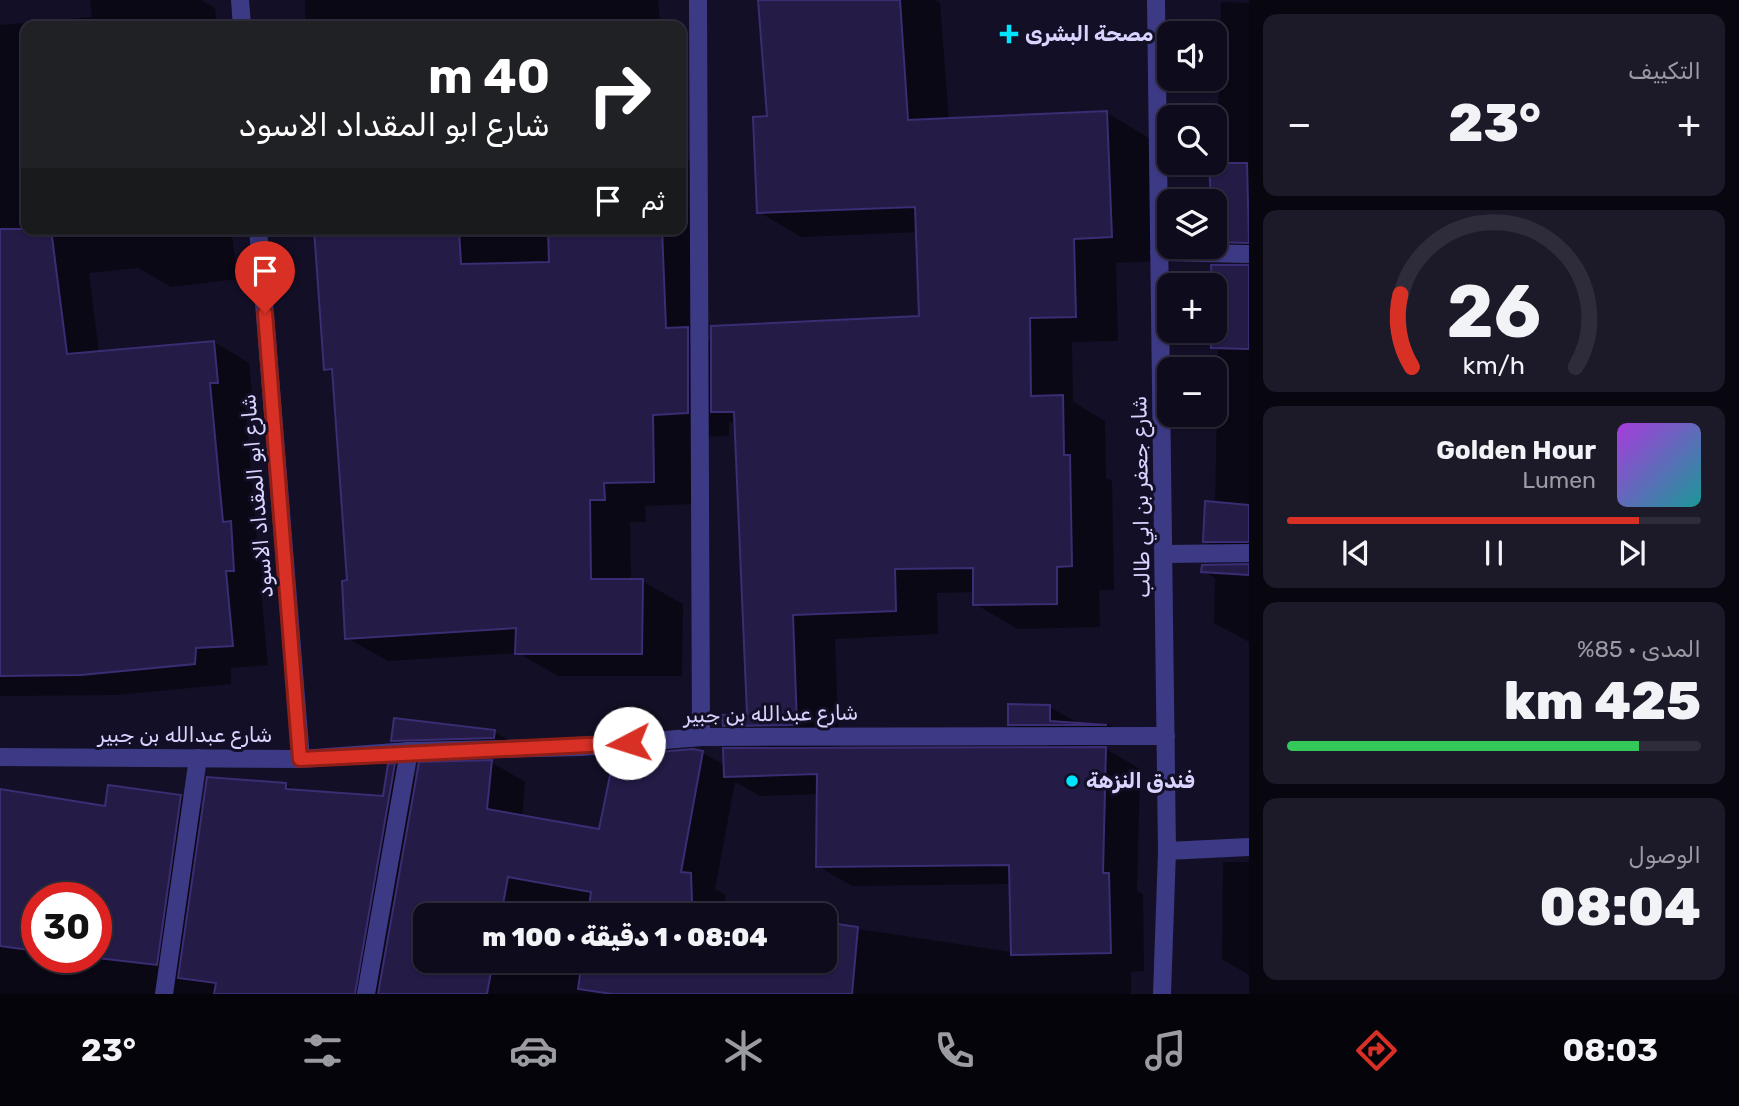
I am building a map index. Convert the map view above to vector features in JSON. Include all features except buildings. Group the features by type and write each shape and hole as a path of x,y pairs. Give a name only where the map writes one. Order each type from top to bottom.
{"street":[{"path":"240,0 242,21"},
{"path":"698,0 701,737"},
{"name":"شارع جعفر بن ابي طالب","path":"1156,0 1158,189"},
{"name":"شارع ابو المقداد الاسود","path":"258,235 300,759"},
{"path":"1227,254 1249,254"},
{"name":"شارع جعفر بن ابي طالب","path":"1159,259 1167,851 1162,994"},
{"path":"1165,554 1249,553"},
{"name":"شارع عبدالله بن جبير","path":"0,757 300,759 409,751 581,747 701,737 1166,736"},
{"path":"366,994 409,751"},
{"path":"164,994 198,758"},
{"path":"1167,851 1249,847"}],"place":[{"name":"مصحة البشرى","path":"1009,34"},
{"name":"فندق النزهة","path":"1072,781"}],"route":[{"path":"265,313 300,759 409,751 581,747 629,743"}]}
